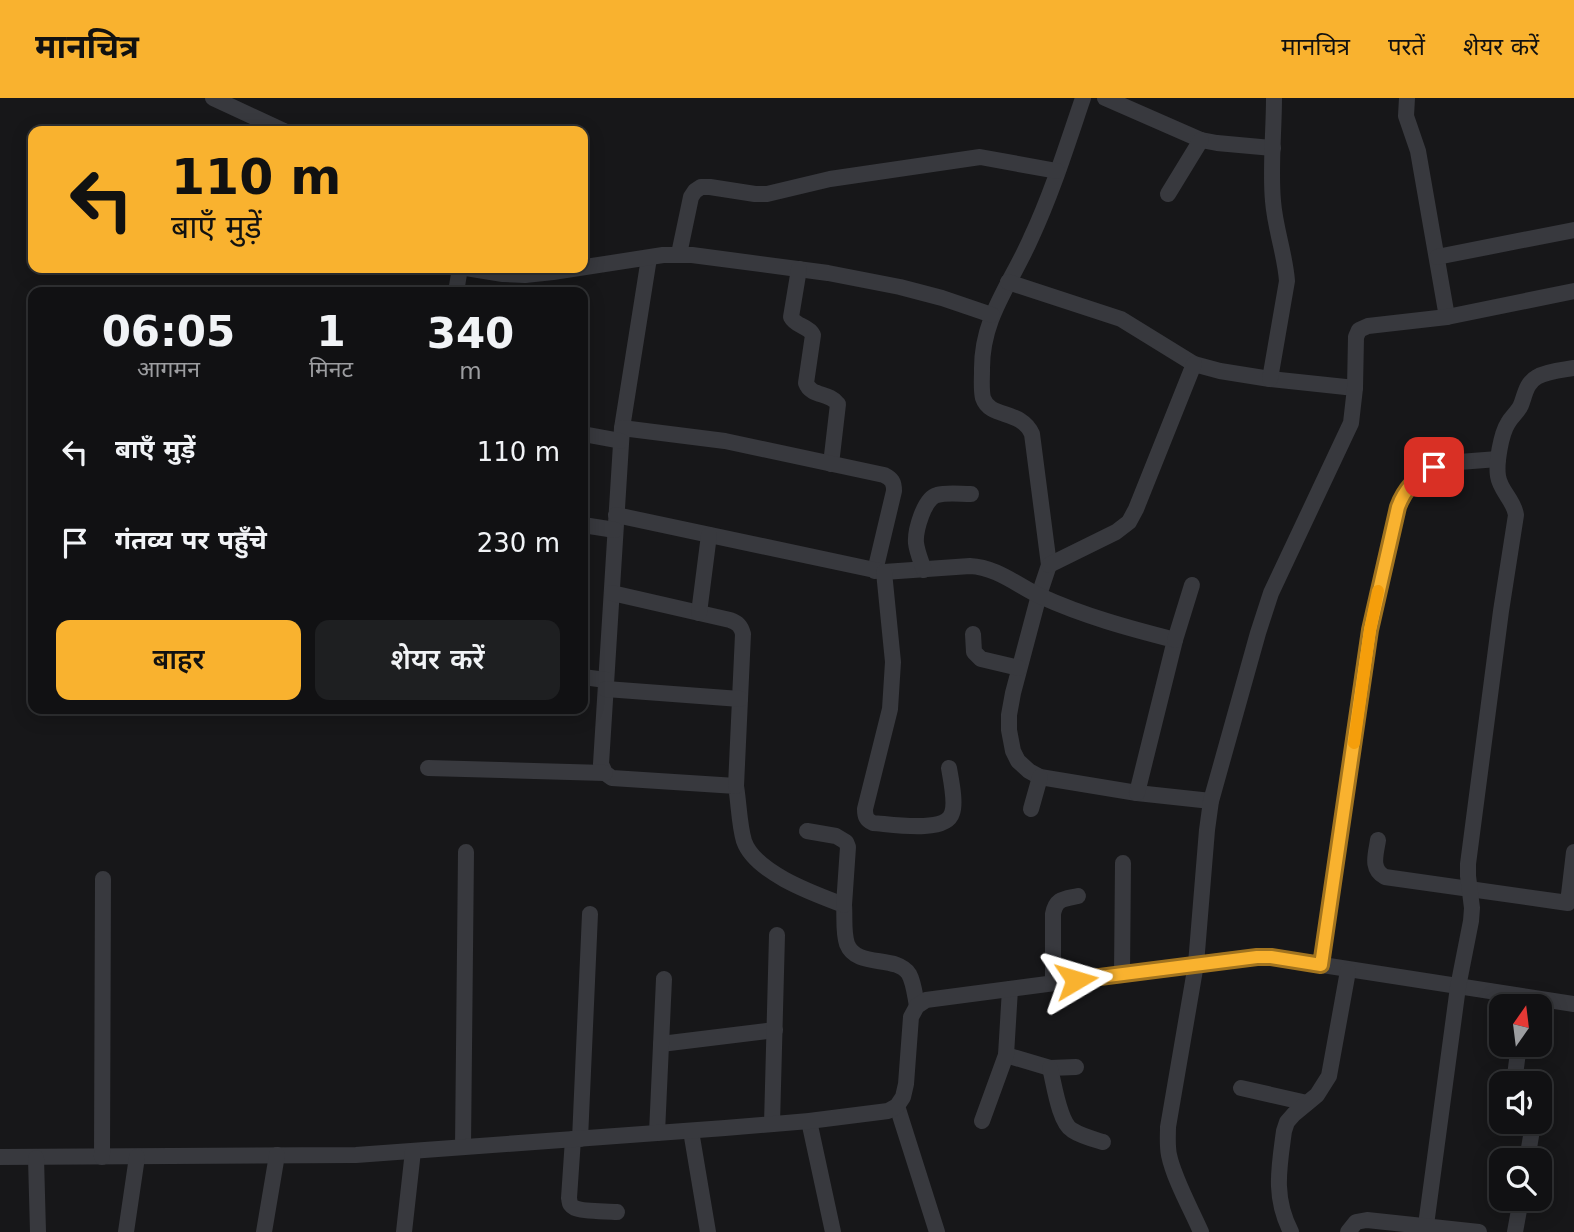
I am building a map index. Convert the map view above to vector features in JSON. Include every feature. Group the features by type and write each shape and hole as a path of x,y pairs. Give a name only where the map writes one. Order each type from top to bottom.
{"street":[{"path":"213,98 273,126"},
{"path":"1083,98 1031,239 992,315 982,347 982,384 988,405 998,412 1019,419 1028,425 1032,434 1049,565 1013,693 1009,715 1013,751 1028,771 1040,777 1137,793 1211,801"},
{"path":"1105,98 1201,140 1273,148"},
{"path":"1270,379 1287,281 1273,207 1275,98"},
{"path":"1407,98 1406,116 1418,150 1447,317"},
{"path":"1168,194 1201,140"},
{"path":"679,254 691,197 701,187 767,194 830,179 980,157 1058,171"},
{"path":"1437,257 1574,230"},
{"path":"588,267 679,254 828,273 912,290 992,315"},
{"path":"649,258 622,434 601,764 612,778 736,786"},
{"path":"799,269 791,317 793,321 811,330 813,335 806,383 813,392 829,396 838,404 831,464"},
{"path":"514,273 544,273"},
{"path":"1008,282 1121,319 1194,364 1270,379 1355,388"},
{"path":"1201,1232 1175,1174 1167,1145 1196,964 1211,801 1271,593 1348,431 1355,388 1356,337 1359,330 1368,326 1447,317 1574,290"},
{"path":"1049,565 1116,532 1129,522 1194,364"},
{"path":"1426,1225 1458,988 1471,921 1468,864 1516,516 1511,501 1500,485 1498,459 1506,426 1519,409 1530,382 1543,375 1574,368"},
{"path":"588,434 725,441 884,475 892,479 894,491 879,572 893,662 891,698 865,809 867,820 873,823 927,827 949,820 953,807 949,768"},
{"path":"1321,965 1370,630 1398,507 1409,486 1422,473 1434,467 1446,463 1498,459"},
{"path":"924,570 916,540 926,504 930,498 937,495 971,494"},
{"path":"588,525 616,522 709,535 879,572 980,566 1039,596 1101,621 1175,640"},
{"path":"698,612 709,535"},
{"path":"1137,793 1175,640 1192,586"},
{"path":"612,593 730,620 741,628 743,634 736,786 744,840 750,854 792,884 844,905"},
{"path":"973,634 974,652 981,659 1019,668"},
{"path":"588,679 606,685 740,699"},
{"path":"428,768 606,773"},
{"path":"1031,809 1040,777"},
{"path":"807,831 836,835 846,842 848,847 844,905 848,946 853,953 862,957 900,966 907,971 917,1006"},
{"path":"1378,840 1375,868 1385,877 1571,903 1574,852"},
{"path":"463,1147 466,852"},
{"path":"1122,974 1123,863"},
{"path":"102,1157 103,879"},
{"path":"1054,983 1052,914 1060,900 1079,896"},
{"path":"590,914 577,1139 569,1198 570,1204 575,1208 617,1212"},
{"path":"772,1124 777,935"},
{"path":"0,1157 356,1155 809,1121 888,1111 897,1106 902,1097 906,1084 911,1017 917,1006 926,1000 1257,957 1321,965 1489,995"},
{"path":"1290,1232 1280,1204 1278,1189 1287,1122 1317,1095 1329,1076 1348,971"},
{"path":"657,1133 664,979"},
{"path":"982,1121 1006,1055 1010,989"},
{"path":"1552,1003 1574,1004"},
{"path":"661,1044 775,1030"},
{"path":"1006,1055 1051,1068 1076,1067"},
{"path":"1051,1068 1067,1126 1074,1132 1103,1142"},
{"path":"1241,1088 1307,1103"},
{"path":"897,1106 937,1232"},
{"path":"809,1121 833,1232"},
{"path":"691,1130 708,1232"},
{"path":"404,1232 413,1151"},
{"path":"264,1232 277,1156"},
{"path":"126,1232 137,1157"},
{"path":"36,1158 38,1232"},
{"path":"1515,1232 1519,1211"},
{"path":"1348,1232 1356,1222 1367,1220 1479,1232"}],"slow traffic":[{"path":"1354,743 1378,591"}],"route":[{"path":"1076,980 1257,957 1321,965 1373,614 1402,496 1422,473 1434,467"}]}
